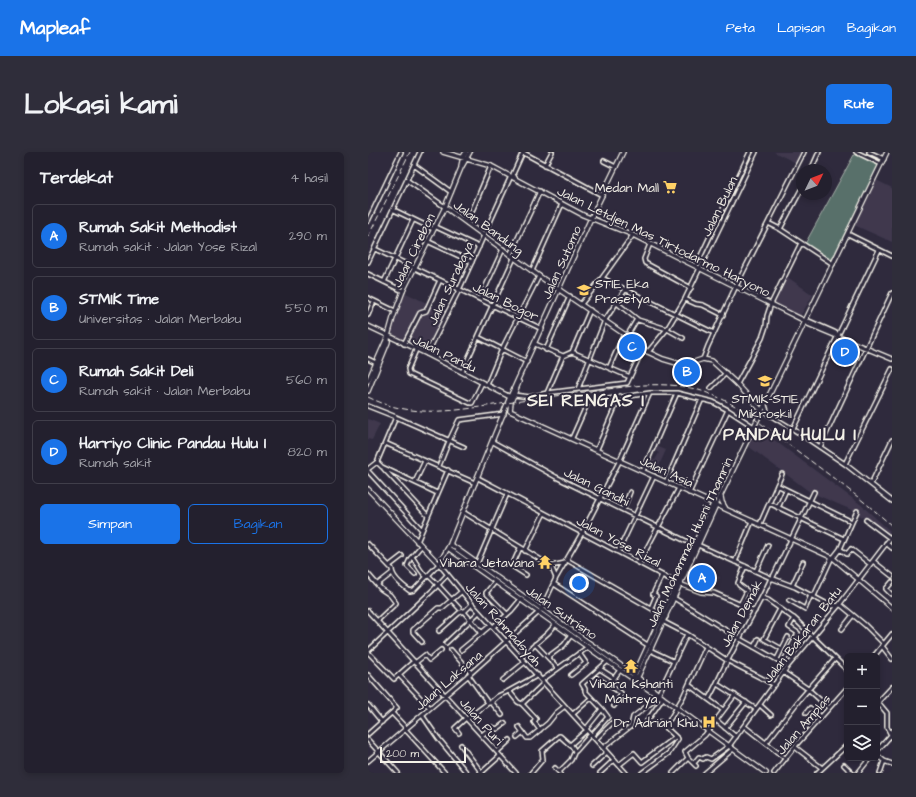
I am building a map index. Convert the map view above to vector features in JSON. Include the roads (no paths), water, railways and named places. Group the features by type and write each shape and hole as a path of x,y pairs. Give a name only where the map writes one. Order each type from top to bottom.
{"main road":[{"path":"443,152 465,158"},
{"path":"465,158 466,152"},
{"path":"465,158 470,152"},
{"name":"Jalan Sutomo","path":"439,564 449,546 504,414 518,386 559,289 623,152"},
{"name":"Jalan Mohammad Husni Thamrin","path":"635,678 715,505 887,152"},
{"name":"Jalan Letdjen Mas Tirtodarmo Haryono","path":"465,158 491,166 562,204 632,235 805,321"},
{"name":"Jalan Cirebon","path":"368,391 388,342 388,336 395,311 403,291 445,207 465,158"},
{"name":"Jalan Bandung","path":"445,207 532,271 605,320 648,352 663,359 680,364 688,364 703,359"},
{"path":"554,286 557,296"},
{"name":"Jalan Pandu","path":"368,326 512,397"},
{"path":"368,381 388,336"},
{"path":"703,359 712,361 726,373 761,412"},
{"name":"Jalan Sutomo","path":"510,410 512,397"},
{"name":"Jalan Asia","path":"510,410 832,558 892,608"},
{"name":"Jalan Rahmadsyah","path":"369,492 439,564"},
{"path":"721,495 722,502 727,510"},
{"name":"Jalan Sutrisno","path":"449,546 477,564 540,611 677,708 733,749 760,772 766,773"},
{"name":"Jalan Sutrisno","path":"449,546 495,582 540,611 620,670 635,678"},
{"name":"Jalan Mohammad Husni Thamrin","path":"664,616 674,598 679,583"}],"street":[{"path":"368,221 369,216 401,152"},
{"path":"368,262 394,210 420,152"},
{"path":"515,178 513,174 523,152 602,195"},
{"path":"545,165 552,152"},
{"name":"Jalan Bulan","path":"696,266 750,152"},
{"name":"Jalan Bulan","path":"648,352 677,314 756,152"},
{"path":"703,359 736,286 804,152"},
{"path":"814,164 819,152"},
{"path":"856,152 881,164"},
{"path":"869,152 884,159"},
{"path":"604,161 616,167"},
{"path":"414,165 451,192"},
{"path":"467,223 491,166"},
{"name":"Jalan Surabaya","path":"427,354 459,290 511,176"},
{"name":"Jalan Bandung","path":"408,180 445,207"},
{"path":"510,254 540,191"},
{"path":"780,229 796,199"},
{"path":"532,271 562,204"},
{"path":"394,210 413,220 479,247"},
{"path":"384,282 413,220"},
{"path":"768,223 780,229 833,264"},
{"path":"848,234 892,256"},
{"path":"581,304 602,278 632,235"},
{"path":"427,241 472,262"},
{"path":"737,384 764,333 766,318 771,304 801,243"},
{"path":"650,244 644,259 645,263 691,288"},
{"name":"Jalan Bogor","path":"375,249 542,329"},
{"path":"480,299 503,249"},
{"path":"794,429 879,250"},
{"path":"462,372 514,258"},
{"path":"368,274 403,291"},
{"path":"487,385 502,349 539,276"},
{"path":"602,278 714,333"},
{"path":"404,344 420,313 426,311 440,280"},
{"path":"578,389 605,320 625,290"},
{"path":"820,446 892,293"},
{"path":"546,350 570,296"},
{"path":"368,298 395,311"},
{"path":"685,299 696,304 702,304 723,315"},
{"path":"368,315 374,301"},
{"path":"617,303 637,319 667,329 683,338"},
{"path":"547,393 563,356 572,352 590,310"},
{"path":"609,368 625,335 637,319"},
{"path":"805,321 808,324 838,335 892,359"},
{"path":"478,337 527,362"},
{"path":"535,344 563,356"},
{"path":"512,397 530,397 547,393 627,382 643,349"},
{"path":"416,350 408,369 409,374 470,403 482,383"},
{"path":"572,352 630,377"},
{"path":"368,359 376,363"},
{"path":"844,464 892,369"},
{"path":"711,388 726,373"},
{"path":"540,611 556,578 582,533 620,460 650,392"},
{"path":"572,438 589,401 650,392 677,393 702,398 728,410 754,427"},
{"path":"644,471 677,393"},
{"path":"597,449 620,396"},
{"path":"666,482 702,398"},
{"path":"765,405 768,414"},
{"path":"368,406 464,447"},
{"path":"689,493 728,410"},
{"path":"761,412 768,414 820,446 892,500"},
{"path":"439,466 448,441 458,421 462,419 504,414"},
{"path":"396,417 377,462 368,470 422,530"},
{"path":"871,484 892,440"},
{"name":"Jalan Gandhi","path":"493,442 599,499 696,545 812,595 831,606 838,605 844,607 854,615 883,645 892,659"},
{"path":"385,443 476,483"},
{"path":"888,449 892,452"},
{"path":"415,482 425,461"},
{"path":"377,462 428,516"},
{"path":"382,467 437,493"},
{"path":"417,542 448,470"},
{"path":"760,524 782,474"},
{"path":"618,552 654,476"},
{"name":"Jalan Yose Rizal","path":"478,478 662,575 700,592 714,593 755,611"},
{"path":"776,485 852,522"},
{"path":"639,563 679,488"},
{"path":"778,508 786,490"},
{"path":"623,510 630,492"},
{"name":"Jalan Demak","path":"709,698 793,539 814,492"},
{"path":"477,564 507,494"},
{"path":"769,504 844,539"},
{"path":"789,600 805,609 832,558 840,549 857,511"},
{"path":"463,512 551,566 556,578"},
{"path":"525,550 544,513"},
{"path":"866,520 891,537"},
{"path":"735,562 752,521"},
{"name":"Jalan Bakaran Batu","path":"729,746 775,685 783,672 859,579 891,537"},
{"path":"886,543 892,548"},
{"path":"368,544 389,566 392,573 401,585 410,591 412,591 428,577 439,564"},
{"path":"756,571 768,545"},
{"path":"415,574 407,566 410,559 421,546"},
{"path":"520,548 512,566 526,575"},
{"path":"840,549 847,554 851,549 870,564"},
{"path":"389,566 402,556"},
{"path":"413,558 421,568 424,575 437,585 460,609"},
{"path":"551,566 566,561 664,616"},
{"path":"873,561 892,576"},
{"path":"792,586 803,562"},
{"name":"Jalan Rahmadsyah","path":"439,564 461,592 626,773"},
{"path":"740,605 747,591 738,583 745,566"},
{"path":"378,584 392,573"},
{"path":"368,574 396,603 377,621"},
{"path":"441,650 429,660 425,655 394,680 368,651 447,575"},
{"path":"651,608 656,596 653,594 662,575"},
{"path":"495,582 486,593 507,614"},
{"path":"891,594 886,589 892,582"},
{"path":"554,584 673,661"},
{"path":"765,591 768,600"},
{"path":"422,642 413,630 438,608 442,608 461,592"},
{"path":"674,598 740,639 788,666"},
{"path":"762,598 768,600 794,618 844,667"},
{"path":"461,650 507,614 520,599"},
{"path":"439,631 472,604"},
{"path":"780,609 764,639 782,649"},
{"name":"Jalan Puri","path":"368,611 516,773"},
{"path":"464,611 482,633"},
{"name":"Jalan Laksana","path":"368,761 430,708 444,694 470,674 540,611"},
{"path":"446,643 480,612"},
{"path":"842,630 854,615"},
{"path":"783,663 798,633 789,626 794,618"},
{"path":"662,621 687,634 728,661 775,685"},
{"path":"521,657 556,624"},
{"path":"647,721 660,696 673,661 687,634"},
{"path":"876,653 892,634"},
{"path":"548,657 564,645 571,635"},
{"path":"776,659 788,637"},
{"path":"754,647 758,639"},
{"path":"535,644 558,668"},
{"path":"522,704 543,681 588,646"},
{"path":"670,719 689,685 706,647"},
{"path":"451,650 490,703 502,715"},
{"path":"571,675 586,663 579,653"},
{"path":"766,743 808,689 835,659"},
{"path":"840,663 844,659"},
{"path":"576,751 608,717 585,692 582,684 608,661"},
{"path":"503,680 525,662"},
{"path":"600,669 614,678"},
{"path":"609,685 620,670"},
{"path":"783,672 808,689 829,708"},
{"path":"368,675 397,706 397,709 368,734"},
{"path":"399,675 430,708"},
{"path":"459,733 455,728 466,718 490,703 498,696 538,675"},
{"path":"598,678 622,694 614,706"},
{"path":"717,684 756,709"},
{"path":"689,685 709,698 723,710"},
{"path":"880,699 892,687"},
{"name":"Jalan Amplas","path":"774,773 794,747 846,689"},
{"path":"509,691 536,719 534,722 540,730"},
{"path":"729,746 710,759 707,757 703,759 699,758 695,764 685,753 701,740 735,695"},
{"path":"603,748 631,726 633,718 660,696"},
{"path":"573,714 591,698"},
{"path":"725,728 746,702"},
{"path":"760,704 771,715"},
{"path":"368,705 382,722"},
{"path":"880,705 886,711 887,727 891,736"},
{"path":"519,727 529,738 540,730 565,706"},
{"path":"806,713 810,708 821,717"},
{"path":"571,745 587,729 602,709"},
{"path":"392,713 445,773"},
{"path":"422,715 438,738 467,773"},
{"path":"887,715 892,715"},
{"path":"716,720 736,736"},
{"path":"642,773 669,753 678,739 660,722"},
{"path":"482,735 492,727 497,729 505,723"},
{"path":"596,739 612,723"},
{"path":"744,726 786,759"},
{"path":"880,748 891,736 892,731"},
{"path":"517,737 523,732"},
{"path":"530,773 543,759 542,751 560,736 569,745 571,745 575,751 572,758 559,772 555,768"},
{"path":"619,765 634,753 642,762 675,737"},
{"path":"368,740 398,773"},
{"path":"497,752 510,740"},
{"path":"461,745 481,773 500,756"},
{"path":"794,747 822,768"},
{"path":"816,773 844,748"},
{"path":"705,773 733,749"},
{"path":"592,766 607,752"},
{"path":"713,757 718,763"},
{"path":"673,773 688,758"},
{"path":"880,758 892,764"},
{"path":"600,773 614,760"},
{"path":"858,773 868,761"},
{"path":"880,773 884,761"},
{"path":"844,765 852,773"}],"railway":[{"path":"368,237 410,152"},
{"path":"368,397 404,409 440,411 476,408 644,385 686,387 720,398 749,415 853,493 892,526"}],"place":[{"name":"Medan Mall","path":"670,187"},
{"name":"STIE Eka Prasetya","path":"584,290"},
{"name":"Rumah Sakit Deli","path":"632,347"},
{"name":"Harriyo Clinic Pandau Hulu I","path":"845,352"},
{"name":"STMIK Time","path":"687,372"},
{"name":"STMIK-STIE Mikroskil","path":"765,381"},
{"name":"Vihara Jetavana","path":"545,562"},
{"name":"Rumah Sakit Methodist","path":"702,578"},
{"name":"Vihara Kshanti Maitreya","path":"631,666"},
{"name":"Dr Adrian Khu","path":"709,722"}],"district":[{"name":"SEI RENGAS I","path":"586,400"},
{"name":"PANDAU HULU I","path":"790,434"}]}
